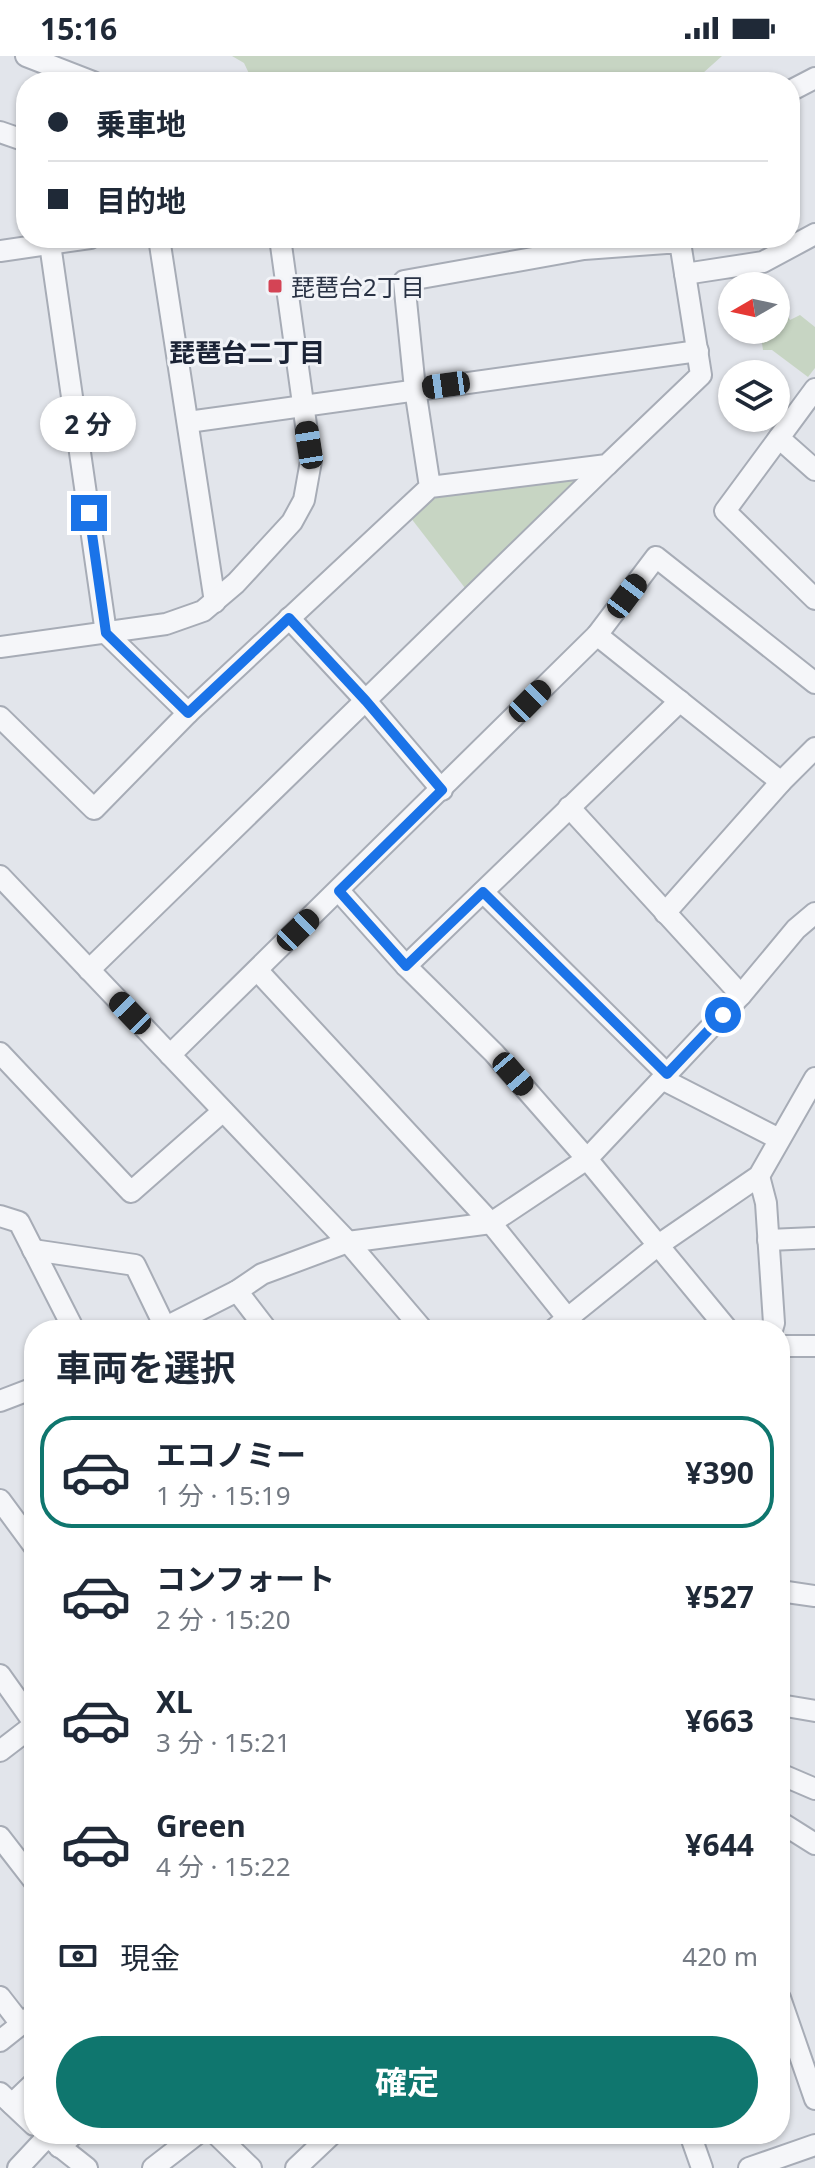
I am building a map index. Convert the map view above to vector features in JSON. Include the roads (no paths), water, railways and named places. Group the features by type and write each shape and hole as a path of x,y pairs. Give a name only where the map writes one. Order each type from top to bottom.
{"street":[{"path":"26,56 68,70"},
{"path":"0,251 21,248"},
{"path":"51,248 106,633 188,713"},
{"path":"161,248 215,602"},
{"path":"0,647 184,619 215,602 270,549 299,511 311,474 281,248"},
{"path":"430,487 415,389 404,281 564,248"},
{"path":"89,970 701,375 681,248"},
{"path":"685,274 763,262 789,248"},
{"path":"188,422 698,351"},
{"path":"815,389 725,511 815,599"},
{"path":"779,438 815,470"},
{"path":"0,717 94,809 188,713 430,487 607,465"},
{"path":"170,1055 597,635 656,557 815,683"},
{"path":"289,618 442,790"},
{"path":"597,635 781,782"},
{"path":"406,966 680,701"},
{"path":"665,913 781,782 811,759"},
{"path":"569,807 741,995"},
{"path":"1,878 348,1242 414,1320"},
{"path":"339,891 406,966 494,1053 587,1159 720,1320"},
{"path":"483,892 665,1076 779,1139"},
{"path":"180,1320 237,1291 262,1274 348,1242 491,1223 587,1159 741,995 796,929 815,913"},
{"path":"257,970 491,1223 562,1320"},
{"path":"0,1053 131,1192 223,1111"},
{"path":"573,1320 657,1246 759,1176 815,1078"},
{"path":"759,1176 766,1203 774,1320"},
{"path":"0,1216 19,1222 69,1320"},
{"path":"768,1240 815,1238"},
{"path":"33,1250 135,1265 158,1320"},
{"path":"237,1291 259,1320"},
{"path":"790,1346 815,1346"},
{"path":"0,1401 24,1392"},
{"path":"0,1500 24,1532"},
{"path":"790,1592 815,1596"},
{"path":"0,1675 24,1710"},
{"path":"790,1707 815,1711"},
{"path":"0,1751 24,1732"},
{"path":"790,1778 815,1789"},
{"path":"790,1828 815,1844"},
{"path":"0,1837 24,1868"},
{"path":"0,1997 24,2016"},
{"path":"0,2041 24,2022"},
{"path":"790,2027 815,2099"},
{"path":"24,2088 6,2098 24,2113"},
{"path":"18,2168 42,2144"},
{"path":"61,2144 87,2168"},
{"path":"153,2168 184,2144"},
{"path":"226,2144 251,2168"},
{"path":"296,2168 321,2144"},
{"path":"694,2144 702,2168"},
{"path":"749,2168 815,2145"}],"place":[{"name":"琵琶台2丁目","path":"275,286"}],"district":[{"name":"琵琶台二丁目","path":"247,352"}]}
